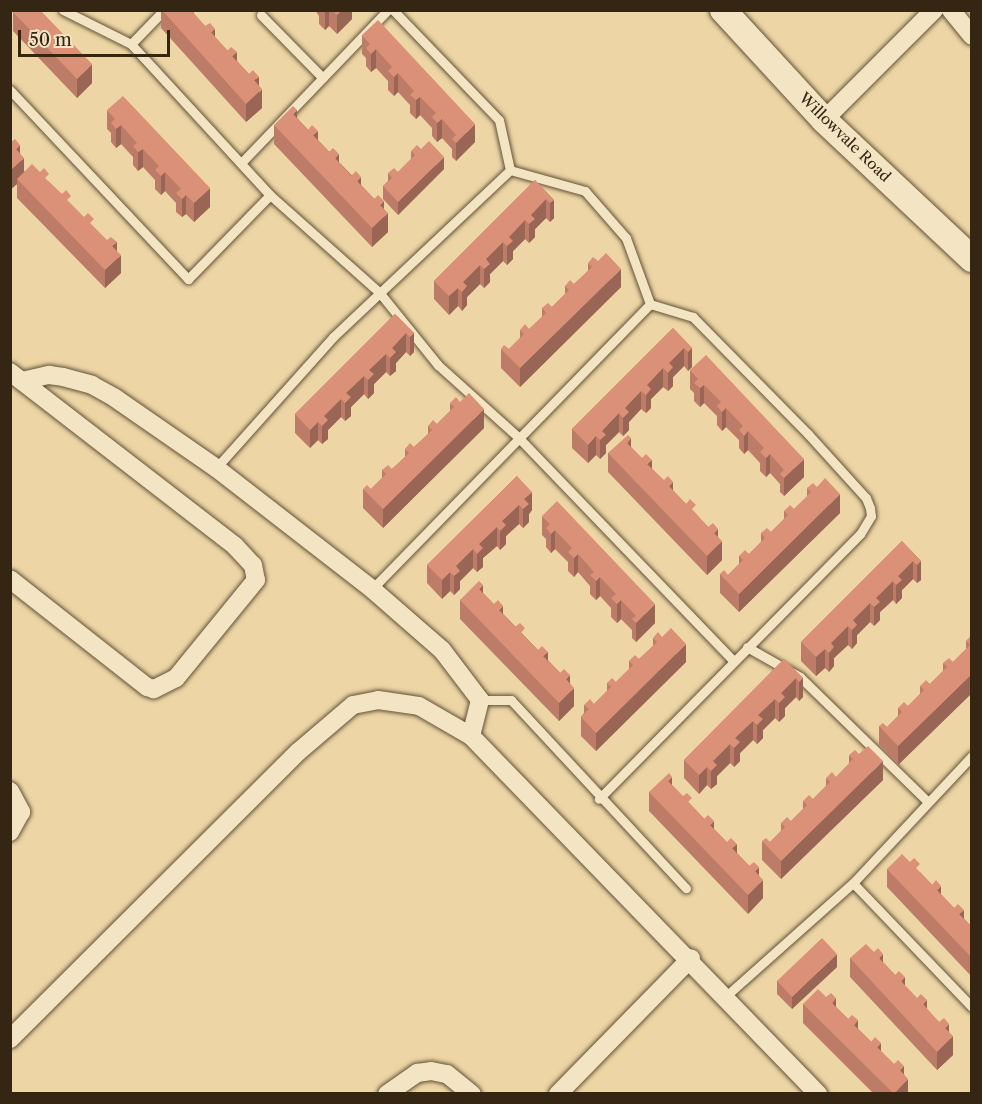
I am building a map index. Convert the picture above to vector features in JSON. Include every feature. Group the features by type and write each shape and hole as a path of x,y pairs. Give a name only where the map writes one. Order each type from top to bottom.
{"main road":[{"name":"Willowvale Road","path":"723,10 824,120 972,259"}],"street":[{"path":"824,120 934,10"},
{"path":"951,10 972,36"},
{"path":"16,377 49,375 92,385 216,468 372,589 442,650 480,700 471,736"},
{"path":"10,579 147,687 154,688 176,678 256,580 253,565 235,546 16,377"},
{"path":"10,1039 281,768 353,705 378,700 419,706 471,736 691,958 818,1094"},
{"path":"10,791 21,812 10,832"},
{"path":"558,1094 691,958"},
{"path":"387,1094 417,1072 431,1071 447,1074 472,1094"}],"lane":[{"path":"63,10 131,44 270,195 379,292 438,365 519,438 734,660"},
{"path":"131,44 164,10"},
{"path":"242,162 388,10"},
{"path":"393,10 499,120 510,170"},
{"path":"261,15 323,78"},
{"path":"10,90 188,279 270,195"},
{"path":"216,468 333,337 510,170"},
{"path":"510,170 585,191 626,238 650,304"},
{"path":"372,589 650,304"},
{"path":"599,800 860,534 871,516 866,498 808,434 693,317 650,304"},
{"path":"747,647 800,677 927,801"},
{"path":"480,700 511,700 599,800 686,888"},
{"path":"726,996 853,883 927,801 972,756"},
{"path":"853,883 972,1007"}],"building":[{"path":"14,10 40,10 92,64 77,79 13,12"},
{"path":"162,10 191,10 205,26 210,23 215,29 211,32 227,51 231,47 237,52 232,56 249,74 253,70 259,77 254,80 262,89 246,104"},
{"path":"332,10 342,10 337,15"},
{"path":"378,20 475,124 456,143 452,139 456,135 442,119 437,123 432,117 436,113 420,97 416,100 410,95 414,91 398,73 394,77 388,71 392,67 376,49 371,54 366,48 370,44 362,35"},
{"path":"123,96 210,188 194,203 186,195 182,199 176,193 181,189 165,172 161,176 155,170 159,166 143,149 138,152 133,146 137,143 121,125 116,129 111,123 115,119 107,110"},
{"path":"293,106 297,110 293,114 308,130 312,125 318,131 313,135 329,152 333,148 339,154 335,158 351,176 356,171 361,177 357,181 374,199 378,195 384,201 380,205 388,213 372,228 274,125"},
{"path":"15,139 20,145 16,149 24,158 10,171 10,143"},
{"path":"429,141 444,157 398,202 383,186 392,178 388,173 394,168 398,172 415,155 411,151 417,145 421,149"},
{"path":"32,164 40,172 44,168 49,174 45,178 62,194 66,190 71,196 67,200 84,217 88,213 94,219 90,223 107,240 111,237 117,242 112,246 121,255 105,270 17,179"},
{"path":"535,180 554,200 550,203 546,199 531,215 535,219 529,224 525,220 509,237 513,241 507,246 503,242 486,259 490,264 484,269 480,265 463,282 467,286 462,292 458,288 449,296 434,281"},
{"path":"606,253 621,269 520,368 501,349 504,345 509,349 524,334 520,330 525,324 529,329 546,313 542,308 548,303 552,307 569,290 565,286 570,280 574,284 592,267 588,263 593,257 598,261"},
{"path":"395,314 414,333 410,337 406,333 392,348 396,352 390,358 386,354 369,370 374,374 368,380 364,376 346,393 351,397 345,403 341,399 324,416 328,420 322,426 318,422 310,430 295,414"},
{"path":"673,328 692,348 688,352 684,348 669,363 673,367 668,373 663,368 647,385 651,389 646,395 641,391 625,408 629,412 623,418 619,413 602,431 606,435 600,440 596,436 588,445 572,429"},
{"path":"706,355 804,459 784,478 780,474 784,470 770,454 766,458 760,452 764,448 748,431 744,436 739,430 743,426 726,408 722,412 717,406 721,402 704,385 700,388 694,383 698,379 690,370"},
{"path":"469,393 484,409 383,509 363,489 367,485 371,489 386,474 382,470 388,465 392,469 409,453 405,449 410,443 414,447 432,430 428,426 433,420 437,424 454,407 450,403 456,397 460,402"},
{"path":"628,435 631,438 627,443 642,458 646,454 652,460 647,464 664,480 668,476 673,482 669,486 686,504 690,499 696,505 692,509 708,527 713,523 718,529 714,533 722,541 707,556 608,453"},
{"path":"517,476 532,492 524,499 529,504 523,509 519,505 502,521 506,525 500,531 497,527 479,544 483,548 477,554 473,549 456,566 460,571 454,576 450,572 442,580 427,565"},
{"path":"825,478 840,494 739,594 720,574 724,570 728,575 743,560 739,556 745,550 749,554 765,538 761,533 767,528 771,532 788,515 784,511 790,505 794,509 811,492 807,488 813,483 817,487"},
{"path":"557,501 655,604 636,623 632,619 636,616 621,600 617,604 611,598 616,594 600,577 596,581 590,575 594,572 578,554 574,558 568,552 572,548 555,530 551,534 546,528 550,524 542,516"},
{"path":"902,541 921,561 917,565 913,561 898,576 902,580 896,585 893,581 876,598 880,602 874,607 870,603 853,620 857,625 852,630 848,626 831,643 834,647 829,653 825,649 816,657 801,642"},
{"path":"479,581 483,585 479,589 494,604 498,600 503,606 499,610 515,627 520,623 525,628 521,633 538,650 542,646 548,652 543,656 560,673 564,669 570,675 566,679 574,688 559,703 460,600"},
{"path":"671,628 686,644 596,733 581,717 589,709 584,705 590,699 594,704 611,687 607,683 612,678 616,682 633,665 629,661 635,655 639,659 657,642 653,638 658,632 662,637"},
{"path":"972,635 972,674 898,746 879,726 883,723 887,727 902,712 898,708 904,702 908,706 924,690 920,686 926,680 930,684 947,667 943,663 949,658 953,662 970,645 966,641"},
{"path":"784,659 803,678 799,682 796,678 781,693 785,697 779,703 775,699 758,715 763,719 757,725 753,721 735,738 740,742 734,748 730,744 713,761 717,765 711,771 707,767 699,775 684,760"},
{"path":"868,746 883,761 781,861 762,841 766,838 770,842 785,827 781,823 787,817 791,821 807,805 803,801 809,795 813,799 830,782 826,778 832,772 836,777 853,759 849,755 855,750 859,754"},
{"path":"669,773 672,777 668,781 683,796 687,793 692,798 688,802 704,819 708,815 714,821 710,825 727,842 731,838 737,844 732,848 749,866 754,862 759,867 755,871 763,880 748,895 649,792"},
{"path":"902,854 910,862 914,858 920,864 916,868 932,885 936,880 941,886 937,890 954,908 958,904 964,910 959,914 972,927 972,958 887,869"},
{"path":"822,938 837,954 792,997 777,981"},
{"path":"866,944 874,952 878,948 883,954 879,958 895,975 899,971 905,977 901,981 917,998 921,994 927,1000 923,1004 939,1022 944,1018 949,1024 945,1028 953,1036 937,1052 850,958"},
{"path":"818,989 826,997 831,993 836,998 832,1003 848,1019 852,1015 858,1020 854,1025 871,1042 875,1037 881,1043 877,1047 894,1064 898,1060 904,1066 900,1070 908,1079 894,1094 803,1004"}]}
